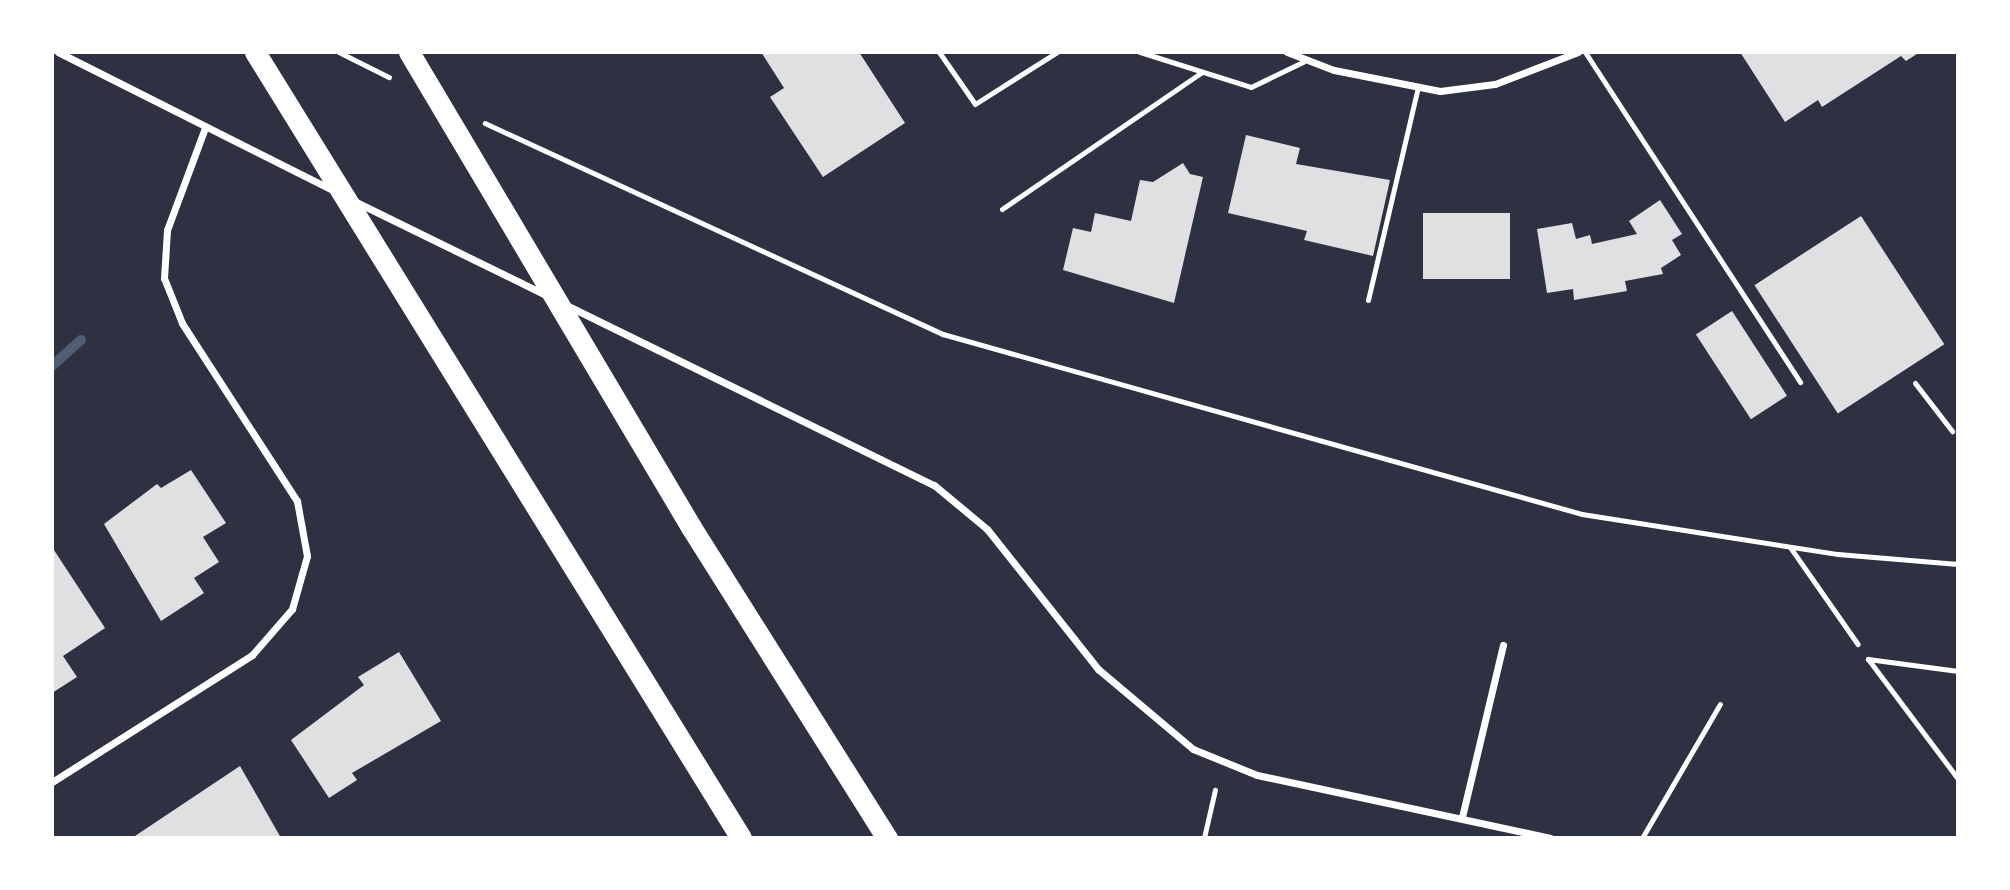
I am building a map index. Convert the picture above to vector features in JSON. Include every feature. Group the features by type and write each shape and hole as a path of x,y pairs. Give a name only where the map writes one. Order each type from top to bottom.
{"highway":[{"path":"255,52 741,838"},
{"path":"409,52 691,527 887,838"}],"street":[{"path":"58,52 205,128 934,485 986,529 1098,669 1193,750 1257,775 1550,838"},
{"path":"1287,52 1303,62 1440,91 1495,84 1578,52"},
{"path":"52,782 252,655 292,609 307,556 297,501 182,323 164,278 167,230 205,128"},
{"path":"1462,817 1503,645"}],"lane":[{"path":"939,52 975,104 1057,52"},
{"path":"1140,52 1251,87 1303,62"},
{"path":"1585,52 1800,382"},
{"path":"1002,209 1202,72"},
{"path":"1368,300 1418,86"},
{"path":"1915,383 1952,431"},
{"path":"1868,659 1958,671"},
{"path":"1868,659 1958,779"},
{"path":"1642,838 1720,704"}],"path":[{"path":"568,164 943,334 1582,514 1791,547 1958,564"},
{"path":"1791,547 1868,659"},
{"path":"1204,838 1215,790"}],"building":[{"path":"761,52 859,52 905,123 823,177 770,97 784,88"},
{"path":"1740,52 1920,52 1906,61 1901,56 1822,107 1818,100 1785,122"},
{"path":"1246,135 1300,148 1296,164 1390,180 1373,256 1304,240 1307,231 1228,213"},
{"path":"1183,163 1190,174 1203,177 1174,303 1063,270 1073,228 1091,232 1095,213 1131,221 1140,180 1153,182"},
{"path":"1660,200 1682,234 1672,240 1681,255 1661,268 1663,274 1625,281 1627,291 1574,300 1573,289 1547,293 1537,229 1572,223 1576,239 1590,235 1592,244 1637,234 1629,221"},
{"path":"1423,213 1510,213 1510,279 1423,279"},
{"path":"1861,216 1944,344 1838,413 1754,285"},
{"path":"1732,311 1787,396 1751,419 1696,334"},
{"path":"191,470 226,523 203,537 219,562 194,578 204,593 161,621 104,524 157,484 161,488"},
{"path":"52,547 105,628 63,656 77,677 52,693"},
{"path":"399,652 441,721 352,773 357,780 329,798 291,740 364,685 358,677"},
{"path":"240,766 281,838 132,838"}],"waterway":[{"path":"52,366 81,340"}]}
